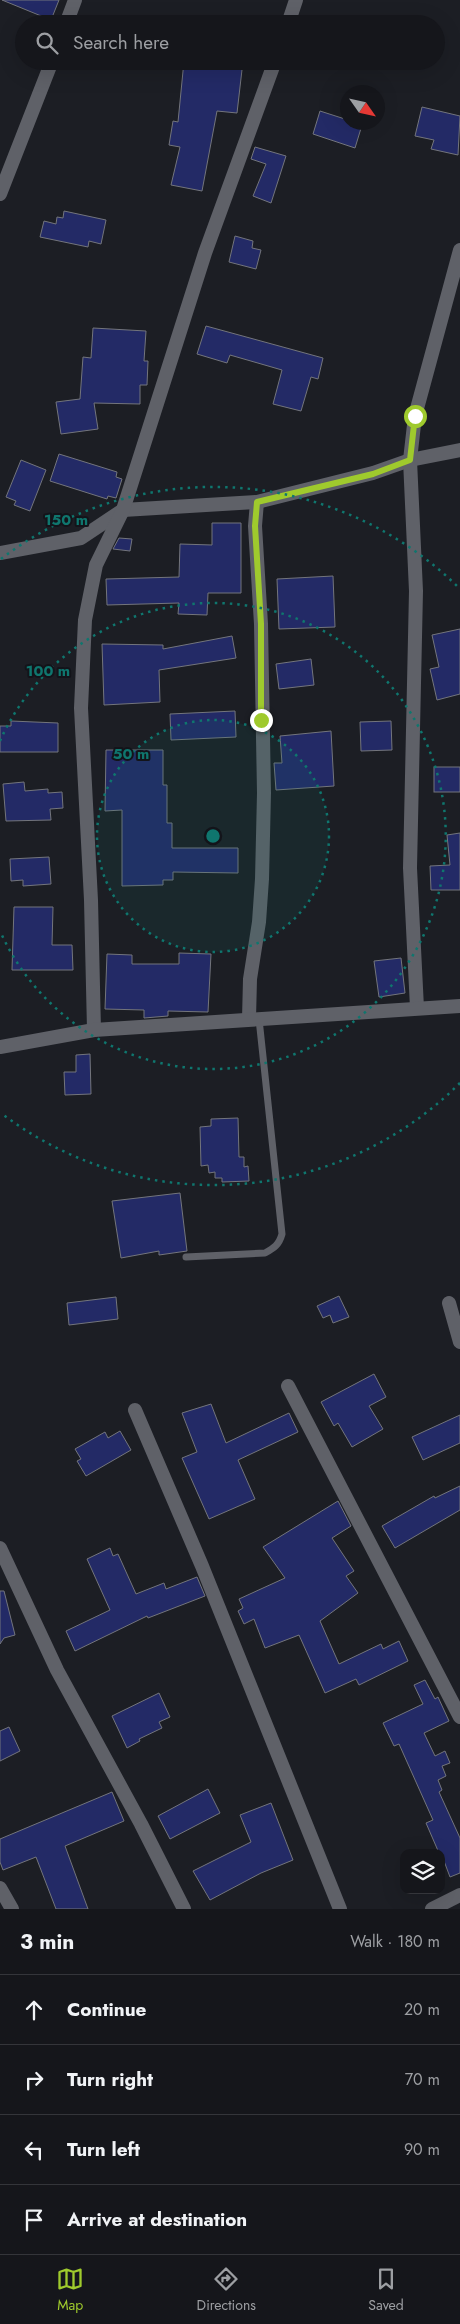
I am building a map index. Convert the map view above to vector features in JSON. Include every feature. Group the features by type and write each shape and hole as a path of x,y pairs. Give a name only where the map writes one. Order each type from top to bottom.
{"street":[{"path":"70,15 76,0"},
{"path":"291,15 296,0"},
{"path":"0,194 48,70"},
{"path":"94,1030 91,900 81,708 85,620 96,565 123,510 206,254 272,70"},
{"path":"417,1008 410,868 416,591 410,460 415,416 460,250"},
{"path":"0,553 81,538 123,510 257,502 373,474 410,460 460,450"},
{"path":"254,1019 250,979 259,922 264,793 261,614 255,526 257,502"},
{"path":"0,1046 94,1030 460,1006"},
{"path":"449,1303 460,1342"},
{"path":"288,1386 460,1717"},
{"path":"136,1410 202,1566 340,1909"},
{"path":"0,1548 56,1670 142,1824 184,1909"},
{"path":"0,1888 12,1909"},
{"path":"432,1909 460,1895"}],"lane":[{"path":"186,1257 265,1253 275,1247 280,1241 282,1234 254,1019"}],"building":[{"path":"2,0 59,0 53,15 39,15"},
{"path":"183,70 242,70 237,113 217,111 202,191 171,185 180,147 169,145 173,121 178,122"},
{"path":"422,107 460,116 458,155 431,149 434,140 415,136"},
{"path":"320,111 340,117 340,130 360,130 355,148 313,134"},
{"path":"255,147 286,156 271,203 253,196 266,164 251,159"},
{"path":"64,211 106,220 101,244 89,241 88,247 40,237 44,221 56,224 57,217 63,218"},
{"path":"235,236 253,241 252,248 261,250 256,269 229,262"},
{"path":"206,326 323,358 318,379 311,377 301,411 273,404 282,370 230,355 227,363 197,354"},
{"path":"93,328 146,331 144,361 148,361 147,385 140,385 140,404 94,403 98,429 61,434 56,402 80,399 83,357 91,358"},
{"path":"59,454 117,472 116,477 122,479 116,498 108,496 107,499 50,481"},
{"path":"21,460 46,470 30,511 14,505 16,501 6,497"},
{"path":"212,523 241,523 241,593 208,593 207,615 178,614 179,603 107,605 106,579 179,577 180,544 212,545"},
{"path":"119,538 132,539 130,551 113,549"},
{"path":"333,576 335,627 279,629 277,579"},
{"path":"460,629 460,694 437,700 430,669 439,667 432,635"},
{"path":"232,636 236,658 159,670 160,702 104,705 102,644 163,645 163,649"},
{"path":"311,659 314,685 279,689 276,664"},
{"path":"235,711 236,737 171,740 170,714"},
{"path":"11,721 58,723 58,752 0,752 0,726 11,726"},
{"path":"391,721 392,750 361,751 360,722"},
{"path":"331,731 334,786 276,790 274,763 282,763 280,736"},
{"path":"106,750 163,750 163,785 167,785 167,823 172,823 172,848 238,848 238,873 173,872 173,880 163,880 163,885 122,886 122,810 105,811"},
{"path":"434,767 460,767 460,792 434,792"},
{"path":"24,782 25,791 48,789 48,793 62,792 63,808 50,809 51,820 6,821 3,784"},
{"path":"460,833 460,890 431,890 430,866 450,865 447,835"},
{"path":"49,857 51,884 23,886 23,880 11,881 10,859"},
{"path":"14,907 53,907 52,945 72,945 73,970 12,970"},
{"path":"179,953 211,954 208,1012 168,1011 168,1016 144,1018 144,1010 105,1009 107,954 132,955 132,964 179,964"},
{"path":"401,958 405,993 379,997 374,961"},
{"path":"90,1054 91,1094 65,1095 64,1072 76,1072 76,1055"},
{"path":"238,1118 239,1157 244,1157 244,1167 248,1166 249,1181 222,1182 222,1178 215,1178 215,1172 209,1173 208,1165 201,1166 200,1127 211,1126 211,1119"},
{"path":"180,1193 187,1251 159,1255 159,1251 121,1258 112,1201"},
{"path":"339,1296 349,1317 333,1323 330,1315 323,1318 317,1306"},
{"path":"116,1297 118,1319 69,1325 67,1303"},
{"path":"374,1374 386,1397 369,1406 383,1429 352,1447 338,1423 334,1426 321,1402"},
{"path":"211,1404 226,1443 289,1413 298,1432 238,1460 255,1499 209,1519 182,1458 197,1452 182,1413"},
{"path":"460,1415 460,1443 423,1460 412,1437"},
{"path":"120,1431 131,1450 86,1476 77,1461 81,1459 75,1449 105,1432 108,1438"},
{"path":"460,1486 460,1510 395,1548 382,1526 434,1496 435,1498"},
{"path":"338,1501 351,1526 332,1538 354,1571 346,1576 358,1593 320,1621 339,1664 381,1644 383,1649 399,1641 408,1661 359,1685 356,1679 325,1693 299,1635 265,1648 254,1619 244,1624 238,1611 243,1608 239,1599 285,1578 263,1547"},
{"path":"110,1548 113,1556 118,1554 136,1594 164,1583 166,1589 197,1577 205,1596 148,1618 147,1616 75,1651 66,1631 110,1610 87,1559"},
{"path":"0,1591 4,1591 15,1635 4,1638 0,1644"},
{"path":"425,1680 435,1699 438,1697 449,1721 424,1733 435,1756 445,1751 450,1763 442,1766 446,1776 438,1780 442,1790 439,1792 460,1838 460,1873 450,1877 445,1864 445,1849 437,1849 426,1823 433,1820 399,1744 394,1746 383,1723 423,1704 414,1685"},
{"path":"159,1693 170,1717 159,1722 162,1728 139,1739 140,1741 127,1748 112,1716"},
{"path":"9,1727 20,1751 0,1761 0,1731"},
{"path":"208,1789 220,1813 170,1839 158,1816"},
{"path":"112,1792 124,1821 65,1846 88,1909 56,1909 36,1857 3,1870 0,1862 0,1839"},
{"path":"271,1803 293,1860 261,1873 210,1900 193,1871 251,1842 240,1815"}],"route":[{"path":"261,720 261,624 255,526 257,502 373,474 410,460 415,416"}]}
